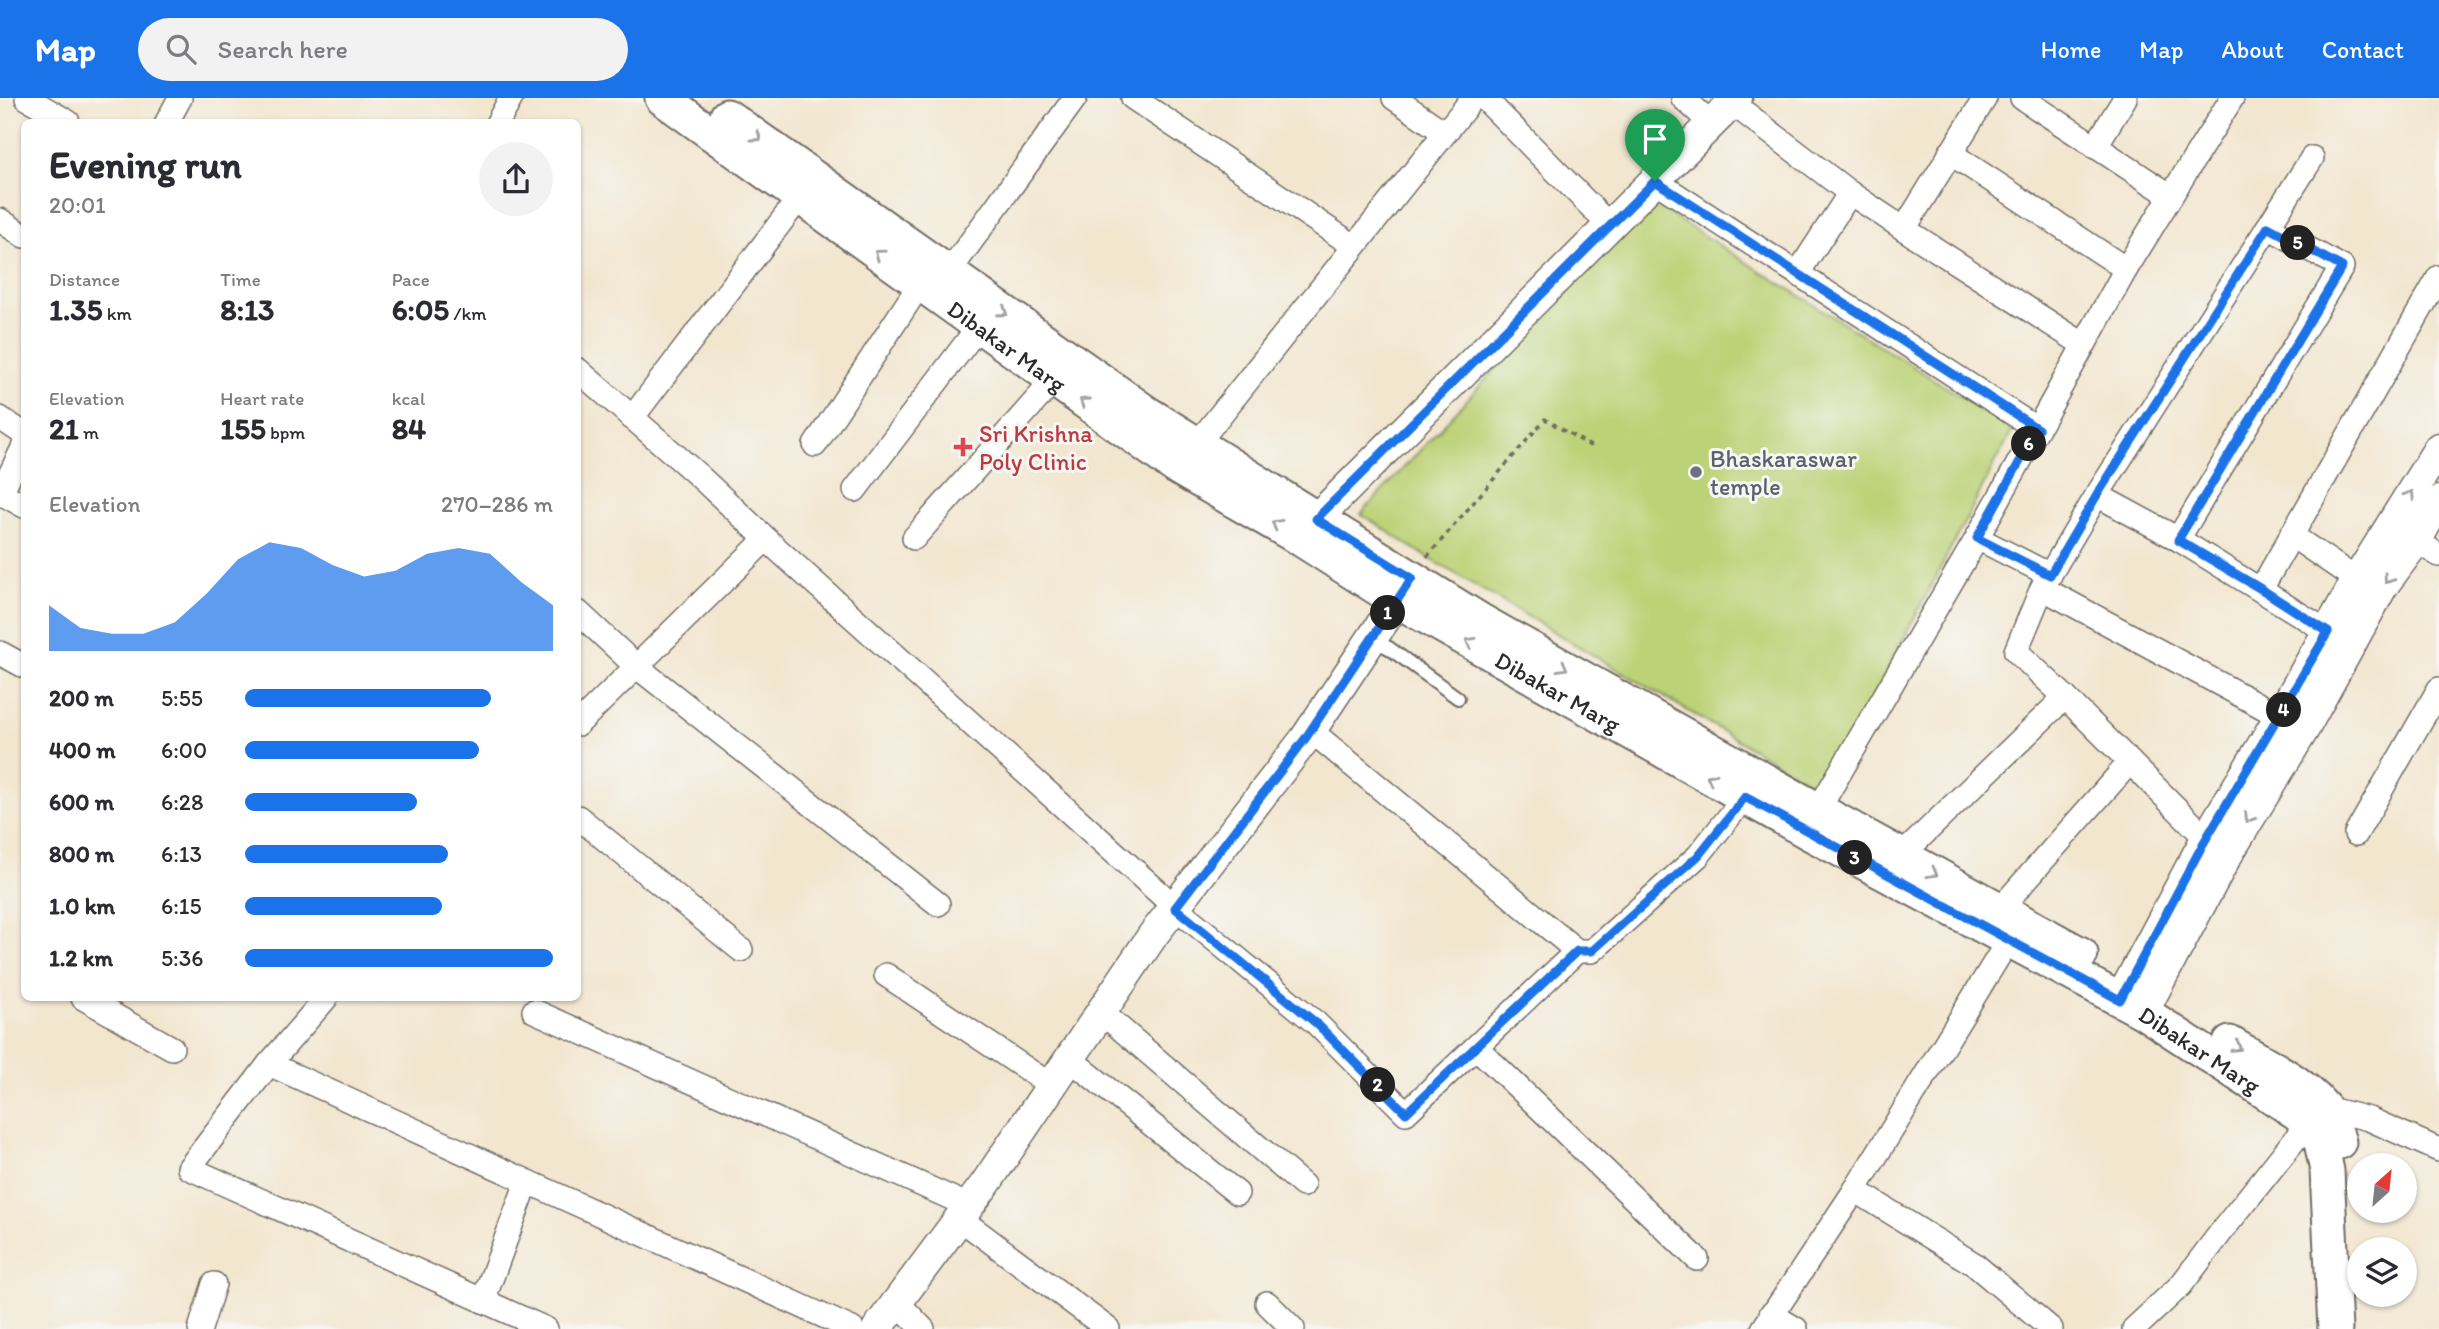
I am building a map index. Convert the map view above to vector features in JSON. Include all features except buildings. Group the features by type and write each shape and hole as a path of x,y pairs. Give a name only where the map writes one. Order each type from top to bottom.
{"main road":[{"name":"Dibakar Marg","path":"662,98 800,197 934,284 1316,519 1404,589 1745,797 1876,870 1981,924 2003,925"},
{"name":"Dibakar Marg","path":"701,98 934,284 978,326 1176,467 1302,540 1404,589 1483,622 1901,856 2003,925 2136,997 2297,1113 2332,1119 2340,1145 2351,1329"},
{"name":"Dibakar Marg","path":"2316,1116 2327,1171 2335,1329"}],"street":[{"path":"27,98 63,119"},
{"path":"169,119 180,98"},
{"path":"500,119 511,98"},
{"path":"815,445 1074,98"},
{"path":"1133,98 1354,246"},
{"path":"1394,98 1445,133"},
{"path":"1197,444 1473,98"},
{"path":"1484,98 1610,226"},
{"path":"1683,98 1727,108 1904,229 2084,345"},
{"path":"1904,229 1985,98"},
{"path":"2022,98 2171,196"},
{"path":"2095,147 2125,98"},
{"path":"1818,810 1977,538 2126,269 2232,98"},
{"path":"1316,519 1727,108"},
{"path":"1950,153 2126,269"},
{"path":"2216,848 2016,651 2046,582 2097,495 2312,159"},
{"path":"1655,181 2038,429"},
{"path":"1798,273 1850,193"},
{"path":"632,418 800,197"},
{"path":"0,220 21,234"},
{"path":"2178,540 2342,267 2268,227"},
{"path":"2261,589 2439,277"},
{"path":"855,490 978,326"},
{"path":"581,373 699,476 1175,908 1316,1023 1406,1113 1577,951"},
{"path":"914,538 1054,380"},
{"path":"0,418 21,432"},
{"path":"2339,639 2357,580 2415,540 2439,448"},
{"path":"21,452 0,494 21,504"},
{"path":"2097,495 2261,589 2339,639"},
{"path":"2136,997 2216,848 2339,639 2382,587 2439,502"},
{"path":"2291,536 2357,580"},
{"path":"1977,538 2046,582 2292,722"},
{"path":"581,721 766,539"},
{"path":"877,1329 964,1212 1153,935 1310,730 1404,589"},
{"path":"581,615 636,666 938,904"},
{"path":"0,653 21,664"},
{"path":"2356,834 2439,689"},
{"path":"1901,856 2064,696"},
{"path":"1310,730 1577,951 1592,951 1698,856 1745,797"},
{"path":"1796,1329 1767,1321 1855,1190 2003,925 2130,762"},
{"path":"581,819 741,950"},
{"path":"886,975 1052,1086"},
{"path":"88,1001 172,1048"},
{"path":"324,1001 269,1064 188,1168 545,1329"},
{"path":"534,1011 964,1212 1108,1329"},
{"path":"1101,1012 1303,1185"},
{"path":"1476,1047 1698,1259"},
{"path":"1070,1059 1237,1193"},
{"path":"269,1064 852,1329"},
{"path":"2134,1329 2181,1285 2224,1227 2316,1116 2369,1119 2439,1150"},
{"path":"483,1301 527,1182"},
{"path":"1855,1190 1974,1264 2051,1329"},
{"path":"200,1329 214,1284"},
{"path":"898,1303 923,1329"},
{"path":"1267,1303 1293,1329"}],"lane":[{"path":"1371,639 1389,648 1458,698"}],"path":[{"path":"1404,589 1427,557 1545,419 1592,447"}],"green space":[{"name":"Bhaskaraswar temple","path":"1650,202 2013,429 1824,791 1427,557 1361,514"}],"place":[{"name":"Sri Krishna Poly Clinic","path":"963,447"},
{"name":"Bhaskaraswar temple","path":"1696,472"}],"route":[{"path":"1655,181 2038,429 1977,538 2050,575 2097,495 2268,227 2342,267 2178,540 2328,632 2203,844 2120,1000 1745,797 1698,856 1592,951 1577,951 1406,1113 1316,1023 1175,908 1305,739 1412,578 1316,519 1655,181"}]}
